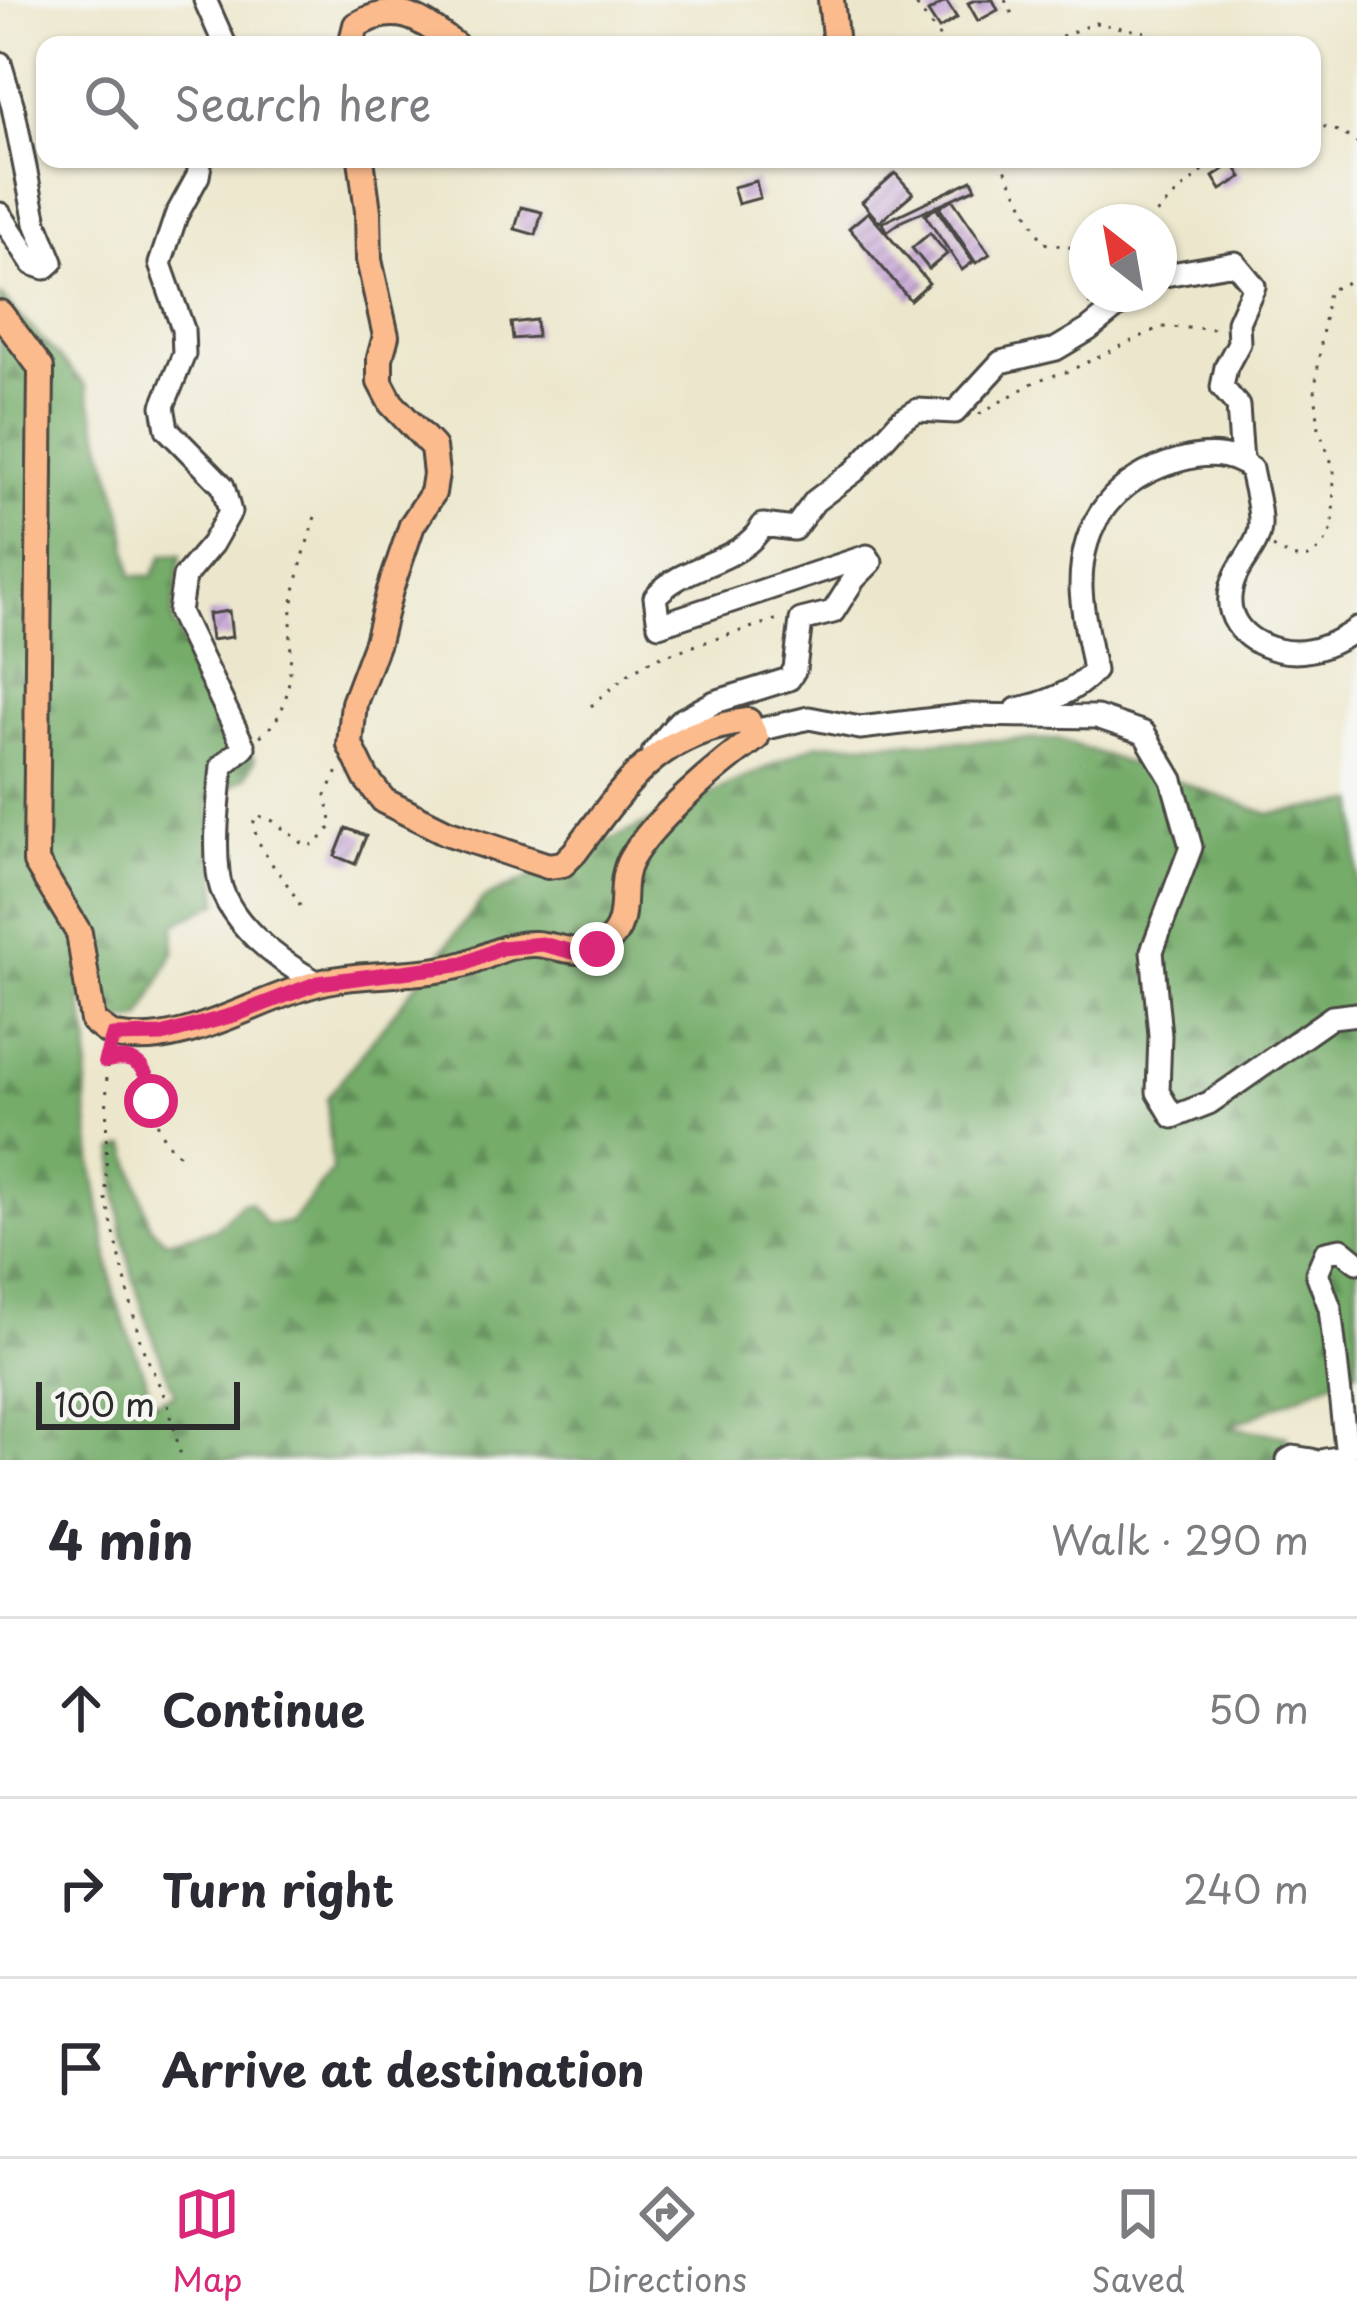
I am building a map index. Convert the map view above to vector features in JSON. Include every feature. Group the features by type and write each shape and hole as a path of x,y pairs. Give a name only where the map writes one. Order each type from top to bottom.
{"main road":[{"path":"831,0 835,36"},
{"path":"353,36 356,25 375,14 393,12 425,22 443,36"},
{"path":"1,314 41,368 36,862 79,933 93,1021 113,1036 162,1035 237,1014 318,983 464,964 501,948 525,944 573,952 597,949 620,927 628,862 652,829 756,738 748,721 719,724 651,757 563,864 548,866 446,832 385,801 366,778 350,746 354,703 412,525 433,493 436,474 433,447 391,403 380,382 386,336 369,260 362,168"}],"street":[{"path":"205,0 221,36"},
{"path":"0,63 36,223 52,262 45,268 33,264 0,214"},
{"path":"199,168 160,264 183,328 184,354 163,406 167,429 223,486 230,512 212,544 184,577 179,612 244,747 222,766 218,877 255,938 283,963 318,983"},
{"path":"1177,273 1234,263 1254,286 1238,322 1239,343 1226,367 1222,388 1238,406 1242,462"},
{"path":"651,757 678,722 715,702 789,679 795,669 801,620 833,612 854,578 871,562 867,556 659,625 656,597 667,583 753,542 763,525 794,529 815,501 856,470 900,421 918,410 955,412 1001,362 1056,350 1110,312"},
{"path":"981,716 1036,705 1082,684 1094,671 1081,584 1094,524 1116,490 1144,472 1184,458 1219,454 1251,470 1261,527 1234,580 1234,626 1245,637 1287,652 1309,651 1329,646 1357,629"},
{"path":"750,732 809,718 860,728 941,716 981,716 1097,717 1144,733 1172,780 1191,848 1152,951 1160,1035 1158,1092 1173,1117 1209,1103 1332,1017 1357,1014"},
{"path":"1324,1460 1345,1457 1346,1447 1330,1308 1317,1273 1326,1252 1341,1249 1357,1262"},
{"path":"1288,1460 1293,1456 1312,1460"}],"path":[{"path":"928,0 917,6 939,36"},
{"path":"1005,0 1015,20"},
{"path":"1062,36 1095,23 1158,36"},
{"path":"1321,126 1357,143"},
{"path":"1005,168 1043,243 1069,247"},
{"path":"1169,204 1207,168"},
{"path":"1257,539 1292,558 1310,557 1323,546 1333,527 1334,469 1318,429 1316,366 1328,291 1357,278"},
{"path":"955,412 970,417 986,412 1038,380 1070,371 1162,327 1219,329 1238,322"},
{"path":"244,747 275,726 290,676 292,608 316,510"},
{"path":"591,706 653,659 776,618 801,620"},
{"path":"301,906 292,887 266,858 253,824 257,815 273,820 306,845 316,844 332,826 326,795 350,746"},
{"path":"113,1036 105,1061 106,1200 141,1345 168,1405 182,1460"},
{"path":"105,1061 118,1058 140,1063 150,1077 157,1130 175,1154 186,1159"}],"green space":[{"path":"0,295 86,386 123,515 132,576 153,576 163,555 181,554 172,621 213,700 255,760 247,776 209,800 219,902 175,924 174,952 141,1019 114,1017 95,996 80,1000 89,1040 86,1102 93,1167 114,1294 154,1402 175,1394 125,1244 115,1150 127,1146 150,1226 166,1241 215,1229 241,1203 250,1202 266,1225 291,1223 332,1170 327,1098 483,899 817,744 1059,739 1269,814 1357,802 1357,1370 1230,1427 1287,1436 1282,1460 0,1460"}],"building":[{"path":"993,0 998,10 978,21 968,3"},
{"path":"946,1 957,18 939,29 928,12"},
{"path":"1226,168 1236,168 1242,177 1221,190 1213,177"},
{"path":"895,173 913,193 879,222 862,202"},
{"path":"972,180 976,188 887,232 882,223"},
{"path":"756,181 760,198 738,204 733,187"},
{"path":"952,199 990,254 976,263 939,207"},
{"path":"521,207 542,212 536,235 515,229"},
{"path":"936,208 973,262 962,270 925,215"},
{"path":"868,212 929,283 910,300 849,228"},
{"path":"930,233 947,254 929,269 912,248"},
{"path":"536,320 537,337 513,339 511,323"},
{"path":"229,611 232,637 211,640 208,614"},
{"path":"346,828 366,836 355,864 335,856"}],"route":[{"path":"151,1101 150,1077 140,1063 118,1058 105,1061 113,1036 162,1035 237,1014 318,983 464,964 501,948 542,944 573,952 597,949"}]}
